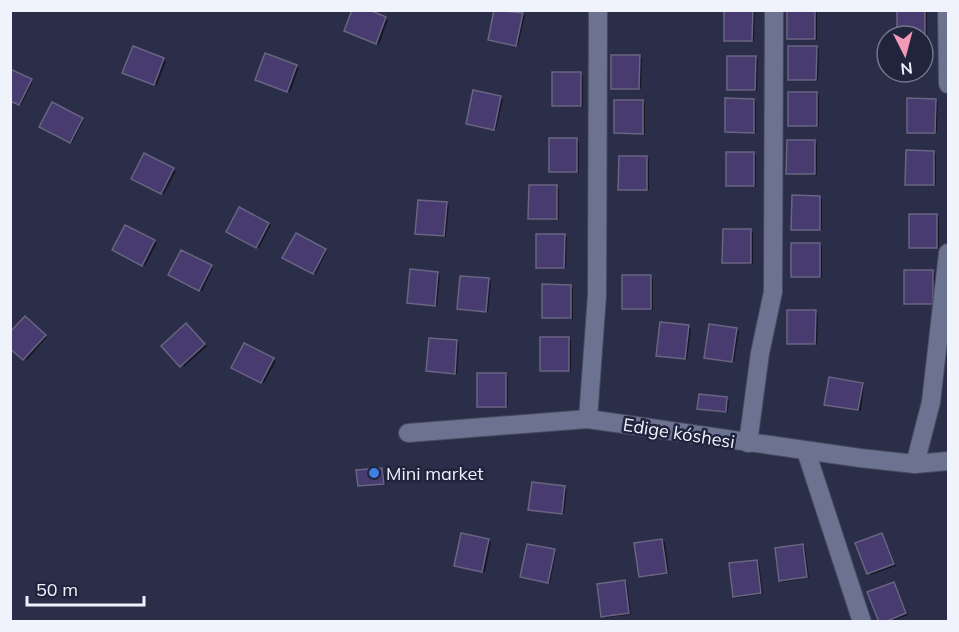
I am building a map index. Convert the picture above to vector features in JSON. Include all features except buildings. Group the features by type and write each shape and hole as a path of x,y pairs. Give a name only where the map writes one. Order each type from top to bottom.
{"street":[{"path":"588,419 597,295 598,10"},
{"path":"748,443 760,353 773,292 774,10"},
{"path":"947,10 948,84"},
{"path":"915,464 931,402 948,253"},
{"name":"Edige kóshesi","path":"408,433 588,419 806,451 915,464 948,461"},
{"path":"806,451 862,621"}],"place":[{"name":"Mini market","path":"374,473"}]}
